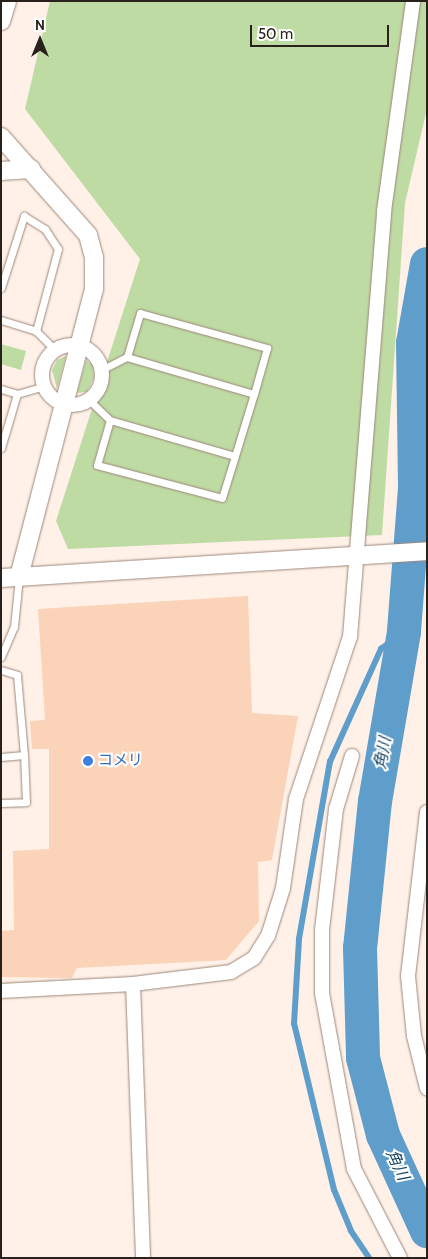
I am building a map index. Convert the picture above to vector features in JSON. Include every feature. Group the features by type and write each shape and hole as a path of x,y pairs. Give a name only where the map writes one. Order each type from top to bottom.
{"street":[{"path":"1,21 7,1"},
{"path":"1,991 133,984 231,972 254,958 268,936 283,888 296,799 350,637 358,556 384,211 413,1"},
{"path":"1,137 88,235 94,258 94,289 19,577"},
{"path":"1,171 31,169"},
{"path":"64,406 44,386 42,368 55,350 80,344"},
{"path":"64,406 88,399 100,386 101,370 98,359 80,344"},
{"path":"1,578 427,551"},
{"path":"352,756 336,809 322,930 322,992 354,1169 400,1258"},
{"path":"427,812 408,976 414,1036 427,1088"},
{"path":"133,984 143,1258"}],"lane":[{"path":"1,288 24,216 44,229 58,249 36,331"},
{"path":"110,420 98,465 222,498 267,348 140,313 127,357"},
{"path":"1,320 36,331 55,350"},
{"path":"101,370 127,357 254,394"},
{"path":"1,389 17,394 44,386"},
{"path":"1,448 17,394"},
{"path":"88,399 110,420 235,456"},
{"path":"1,657 14,627 19,577"},
{"path":"1,670 17,675 26,802 1,803"},
{"path":"1,757 24,755"}],"green space":[{"path":"50,1 427,1 427,109 405,203 382,535 68,549 56,521 140,259 25,109"},
{"path":"1,344 26,351 21,370 1,364"},
{"path":"66,356 57,389 52,370 57,360"},
{"path":"86,360 93,365 94,378 87,392 77,393"}],"building":[{"path":"248,596 252,713 298,716 272,860 258,862 259,921 226,960 77,968 72,978 1,977 1,931 14,930 13,851 49,849 49,749 32,749 30,721 45,720 38,609"}],"waterway":[{"name":"角川","path":"427,264 413,343 415,488 404,632 375,801 360,948 363,1058 383,1135 427,1231"},
{"path":"369,1258 351,1231 334,1190 294,1024 299,939 330,762 381,649 404,632"}],"place":[{"name":"コメリ","path":"88,761"}]}
